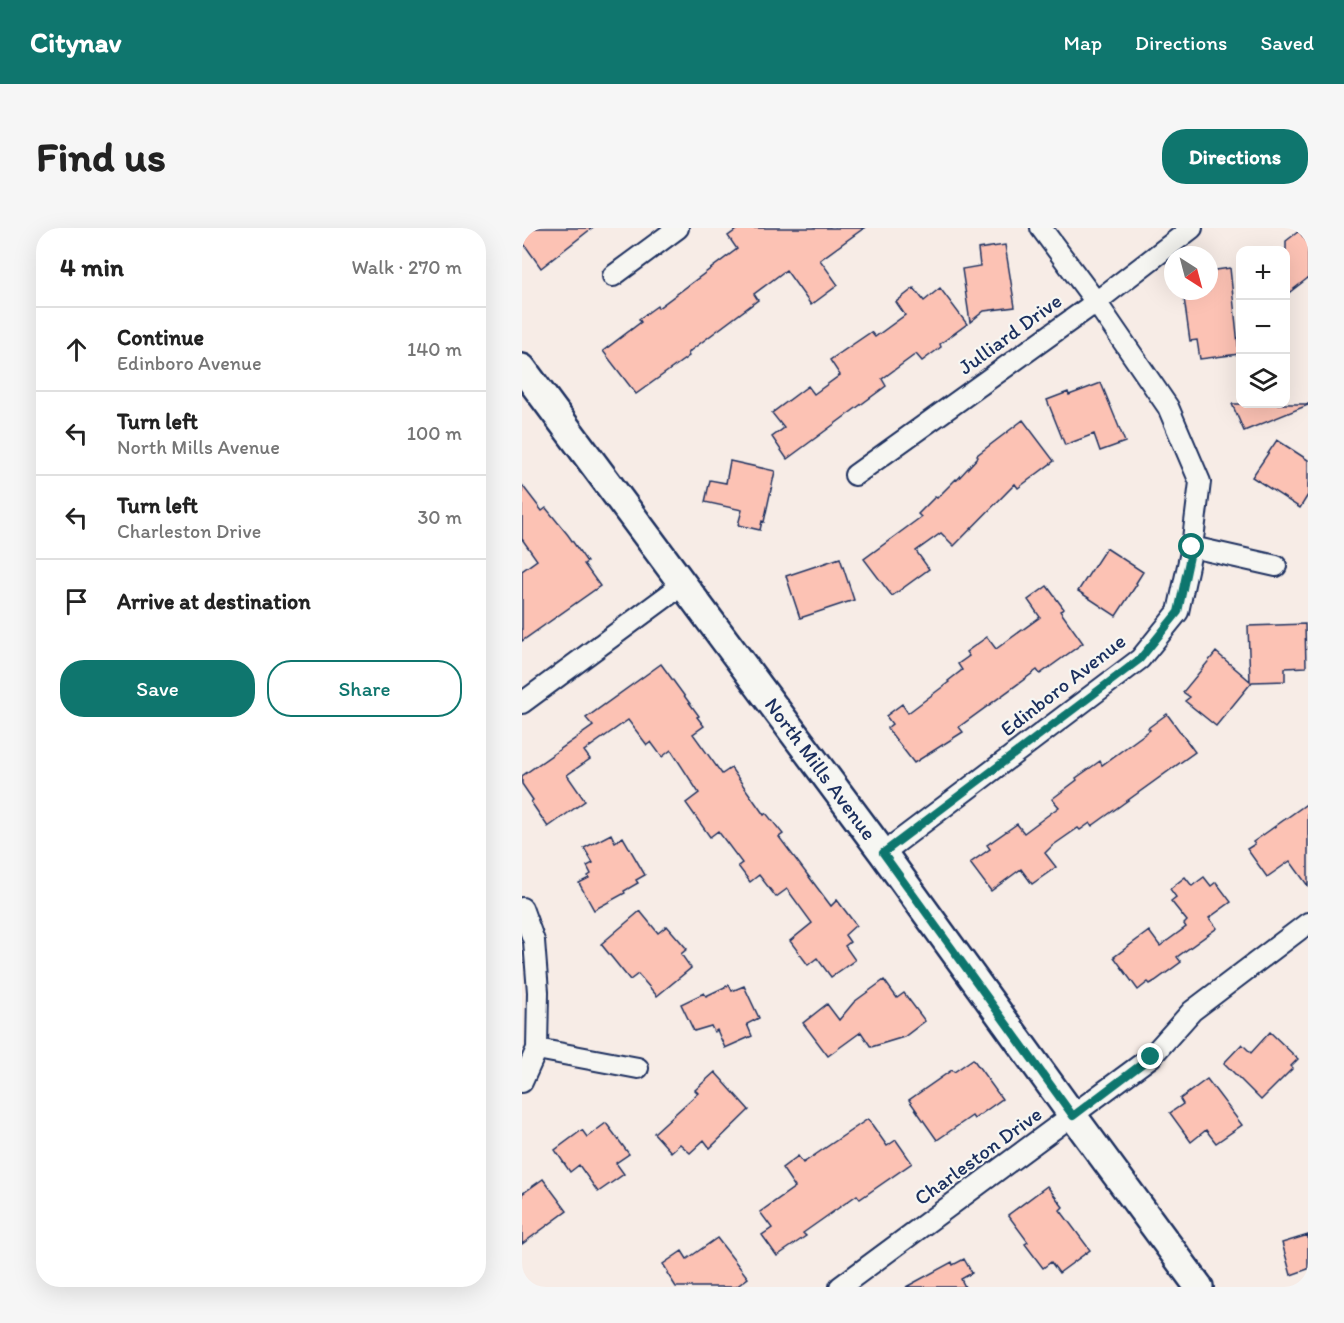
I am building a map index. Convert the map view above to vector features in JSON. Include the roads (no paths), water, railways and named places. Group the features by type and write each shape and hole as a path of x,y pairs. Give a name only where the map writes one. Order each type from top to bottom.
{"main road":[{"name":"North Mills Avenue","path":"522,368 883,853 1199,1287"}],"street":[{"path":"613,276 678,228"},
{"name":"Edinboro Avenue","path":"883,853 1140,659 1178,612 1192,547 1200,482 1168,407 1096,302 1041,228"},
{"name":"Julliard Drive","path":"855,476 1096,302 1192,228"},
{"path":"1192,547 1276,566"},
{"path":"522,703 682,585"},
{"path":"522,908 534,942 538,992 537,1049 522,1082"},
{"name":"Charleston Drive","path":"840,1287 1151,1057 1192,1011 1308,923"},
{"path":"537,1049 638,1068"}]}
